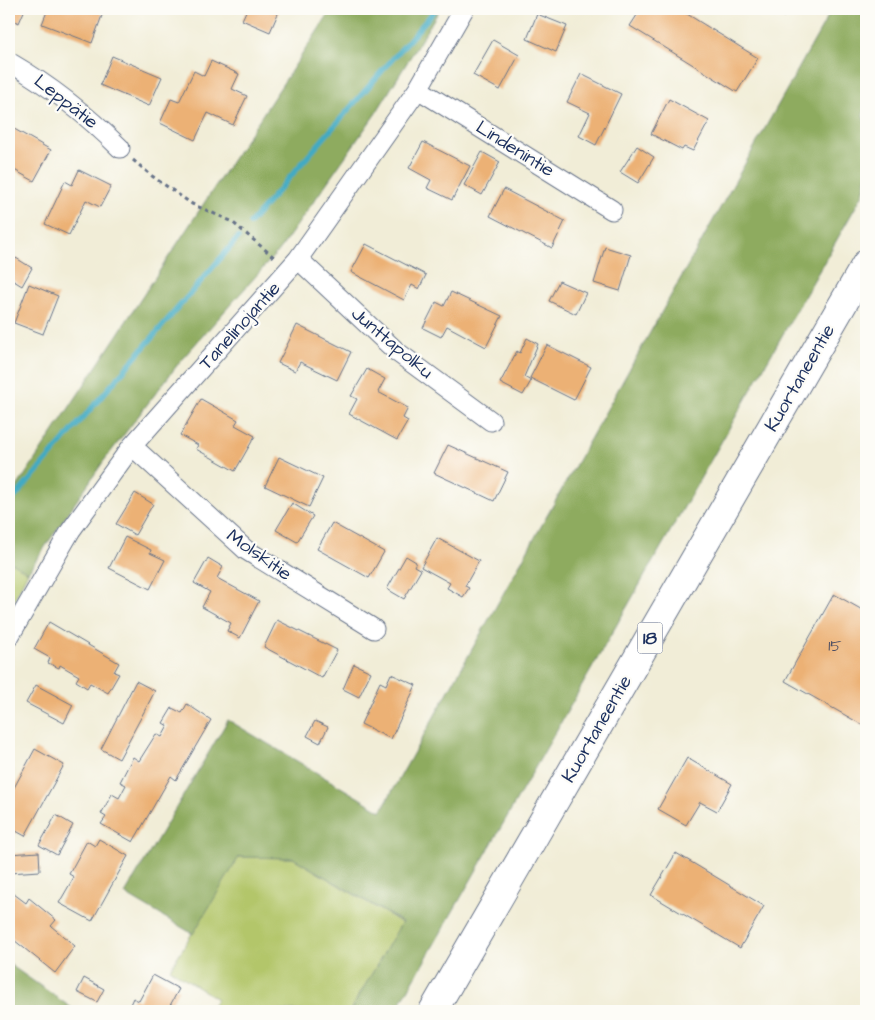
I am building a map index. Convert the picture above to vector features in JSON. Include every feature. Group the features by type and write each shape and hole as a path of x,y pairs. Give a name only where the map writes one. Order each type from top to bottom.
{"highway":[{"name":"Kuortaneentie","path":"433,1011 866,264"}],"street":[{"name":"Tanelinojantie","path":"9,637 71,530 132,446 293,265 418,89 464,9"},
{"name":"Leppätie","path":"9,62 45,83 86,114 120,148"},
{"name":"Lindenintie","path":"418,89 612,210"},
{"name":"Junttapolku","path":"293,265 397,352 491,420"},
{"name":"Molskitie","path":"132,446 246,550 374,629"}],"path":[{"path":"120,148 152,176 192,204 231,221 260,244 293,265"}],"green space":[{"path":"332,9 440,9 376,113 281,248 182,359 103,462 28,572 9,561 9,499"},
{"path":"832,9 866,9 866,108 863,115 867,134 868,155 867,175 863,194 396,1011 350,1011 402,922 293,858 239,857 193,934 125,894 228,720 381,811"},
{"path":"9,561 28,572 9,610"},
{"path":"239,857 293,858 402,923 350,1011 209,1011 217,999 170,969"},
{"path":"9,964 76,1011 9,1011"}],"building":[{"path":"9,9 25,9 19,23 9,18"},
{"path":"48,9 104,10 92,43 42,24"},
{"path":"247,9 280,9 270,32 242,20"},
{"path":"641,9 679,9 758,58 737,92 630,26"},
{"path":"768,9 788,9 784,17"},
{"path":"537,14 567,26 556,52 527,39"},
{"path":"493,40 519,55 500,90 473,75"},
{"path":"112,56 162,77 149,106 100,85"},
{"path":"211,61 239,74 232,89 247,96 233,125 208,113 195,140 160,123 171,99 179,102 194,71 204,76"},
{"path":"581,74 621,94 596,145 579,136 590,113 567,102"},
{"path":"669,99 709,121 693,151 684,147 682,150 651,134"},
{"path":"9,126 51,150 34,181 9,167"},
{"path":"423,142 470,166 452,200 427,188 431,180 409,168"},
{"path":"637,146 654,157 638,183 620,172"},
{"path":"482,152 500,162 482,195 464,185"},
{"path":"79,170 111,186 100,207 86,200 69,235 45,224 65,181 72,185"},
{"path":"504,189 565,221 552,248 490,216"},
{"path":"366,244 426,275 419,289 412,285 404,300 351,272"},
{"path":"605,247 631,255 620,291 594,283"},
{"path":"16,258 32,268 22,286 9,278 9,270"},
{"path":"559,281 586,293 576,314 549,301"},
{"path":"29,284 58,296 43,334 14,323"},
{"path":"451,292 502,316 486,347 447,326 441,337 423,328 436,302 444,306"},
{"path":"297,325 351,352 337,380 300,362 295,371 278,363"},
{"path":"527,338 538,344 524,377 531,381 523,395 500,383 517,351 520,353"},
{"path":"547,345 591,367 574,400 530,378"},
{"path":"367,369 385,379 378,392 408,408 403,418 408,421 397,440 349,414 357,399 351,396"},
{"path":"201,399 238,420 235,425 255,436 235,471 196,449 198,445 180,435"},
{"path":"448,445 508,472 494,501 434,473"},
{"path":"279,457 323,478 309,507 265,486"},
{"path":"135,493 153,504 135,535 116,524"},
{"path":"292,503 313,516 297,542 276,530"},
{"path":"332,523 384,552 369,578 317,549"},
{"path":"125,537 151,550 150,553 165,560 150,589 109,568"},
{"path":"437,538 479,561 465,586 469,588 463,597 447,588 450,583 421,567"},
{"path":"406,556 416,562 414,566 421,570 404,599 387,589"},
{"path":"208,558 223,567 217,578 259,601 240,638 227,631 231,623 202,607 210,592 194,583"},
{"path":"834,594 866,612 866,727 785,681"},
{"path":"277,620 337,650 322,678 264,647"},
{"path":"49,622 119,663 114,672 119,674 108,693 90,683 87,688 76,681 79,676 60,665 59,668 48,663 50,658 34,649"},
{"path":"354,664 371,672 359,697 343,689"},
{"path":"391,674 416,685 391,739 361,724 380,682 386,685"},
{"path":"136,681 155,691 119,759 101,749"},
{"path":"36,685 73,705 64,723 26,703"},
{"path":"187,704 211,720 176,780 171,776 133,842 101,824 106,817 101,814 112,794 119,798 126,785 120,782 133,757 139,761 156,734 162,737 168,726 163,723 172,708 182,713"},
{"path":"315,721 328,727 320,743 307,736"},
{"path":"35,749 64,765 25,836 16,831 13,836 9,834 9,797"},
{"path":"687,758 732,784 717,811 700,802 686,825 658,809"},
{"path":"56,815 73,825 57,855 39,845"},
{"path":"99,839 128,856 92,921 59,903 74,877 69,874 87,841 95,846"},
{"path":"39,852 40,871 9,873 9,854"},
{"path":"676,853 764,906 740,948 651,895"},
{"path":"14,894 26,903 29,898 56,920 51,926 75,946 55,973 9,936 9,901"},
{"path":"153,975 179,989 167,1011 127,1011 133,998 139,1001"},
{"path":"84,978 104,989 97,1002 77,992"}],"waterway":[{"path":"250,223 436,9"},
{"path":"9,504 238,238"}]}
